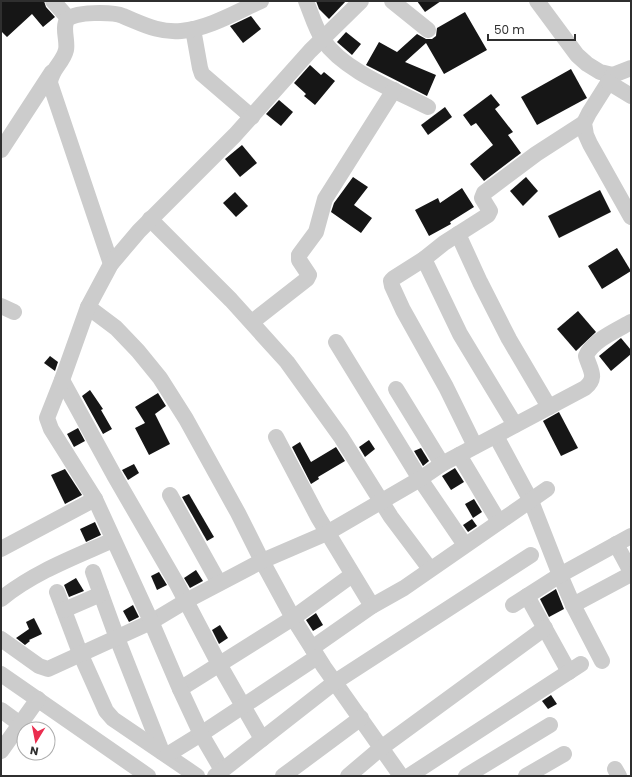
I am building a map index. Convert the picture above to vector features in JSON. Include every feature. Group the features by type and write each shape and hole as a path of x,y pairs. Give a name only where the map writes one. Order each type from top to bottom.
{"street":[{"path":"53,1 68,18"},
{"path":"1,150 62,59 67,44 66,24 68,18 75,15 106,13 123,16 156,29 173,31 193,29 206,25 261,1"},
{"path":"306,1 322,39 329,48 345,62 361,73 428,107"},
{"path":"361,1 322,39 226,145 150,219 111,264 88,307 62,380 48,412 48,423 95,498 219,773 335,682 530,554"},
{"path":"392,1 428,30"},
{"path":"537,1 577,55 587,64 600,72 619,74"},
{"path":"193,29 202,74 252,117"},
{"path":"475,446 392,286 391,281 490,213 490,209 482,198 484,193 536,154 584,123 589,113 631,56"},
{"path":"52,72 50,77 52,88 69,134 111,264"},
{"path":"619,74 631,96"},
{"path":"252,322 307,279 309,275 299,260 299,255 316,232 325,198 394,90"},
{"path":"584,123 586,135 590,144 631,217"},
{"path":"150,219 252,322 286,362 341,437 381,501 430,569"},
{"path":"458,234 509,339 549,406"},
{"path":"424,259 460,334 515,425"},
{"path":"88,307 116,328 138,351 160,378 186,419 293,618 400,776"},
{"path":"1,639 43,668 48,669 80,653 151,622 186,601 262,561 327,533 420,479 442,464 589,385 593,374 586,356 588,350 631,322"},
{"path":"336,342 420,479 465,545"},
{"path":"62,380 262,739"},
{"path":"396,389 442,464"},
{"path":"276,436 327,533 372,606"},
{"path":"496,436 531,501 573,605 602,661"},
{"path":"459,455 499,522"},
{"path":"165,754 201,734 243,707 372,606 404,588 547,489"},
{"path":"170,495 219,583"},
{"path":"1,549 95,498"},
{"path":"513,605 560,575 631,536"},
{"path":"1,599 14,588 35,576 114,540"},
{"path":"573,605 631,573 616,544"},
{"path":"93,572 117,638 165,754"},
{"path":"180,689 293,618 352,575"},
{"path":"57,592 80,653 106,712 113,719 197,776"},
{"path":"64,610 101,594"},
{"path":"409,776 575,668 545,628 527,596"},
{"path":"348,776 381,748 545,628"},
{"path":"1,674 148,776"},
{"path":"22,721 38,699"},
{"path":"1,710 16,721"},
{"path":"283,776 361,718"},
{"path":"466,776 550,724"},
{"path":"1,751 16,730"},
{"path":"526,776 564,754"}],"building":[{"path":"1,1 44,1 46,7 55,17 43,27 32,14 7,37 1,31"},
{"path":"316,1 346,1 329,19 319,9"},
{"path":"417,1 441,1 425,12"},
{"path":"465,12 487,50 444,74 426,43 405,62 436,75 427,96 366,65 379,42 397,52 417,34 426,39 432,39 436,36 437,28"},
{"path":"251,16 261,29 243,43 230,26"},
{"path":"346,32 361,44 352,55 337,42"},
{"path":"310,65 321,75 324,72 335,81 315,105 304,96 306,94 294,83"},
{"path":"571,69 587,98 537,125 521,97"},
{"path":"491,94 500,105 495,109 513,132 508,135 521,153 484,181 470,164 493,145 476,123 471,126 463,115"},
{"path":"279,100 293,112 281,126 266,114"},
{"path":"445,107 452,117 428,135 421,125"},
{"path":"242,145 257,163 240,177 225,159"},
{"path":"353,177 368,187 354,205 372,218 361,233 331,212 334,203"},
{"path":"526,177 538,191 523,206 510,191"},
{"path":"462,188 474,207 450,222 451,224 429,236 415,210 438,198 440,203"},
{"path":"600,190 611,212 559,238 548,216"},
{"path":"235,192 248,206 236,217 223,203"},
{"path":"617,248 631,271 602,289 588,266"},
{"path":"578,311 596,332 576,351 557,329"},
{"path":"621,338 631,350 631,354 611,371 599,356"},
{"path":"50,356 58,362 55,371 44,363"},
{"path":"90,390 103,409 101,410 112,429 103,434 82,396"},
{"path":"158,393 166,406 155,414 170,444 149,455 135,428 145,423 135,407"},
{"path":"559,412 578,448 561,456 543,421"},
{"path":"78,428 85,441 74,447 67,434"},
{"path":"369,440 375,449 365,457 359,447"},
{"path":"300,442 311,462 336,447 345,461 318,477 319,479 311,484 292,447"},
{"path":"421,448 429,461 423,466 414,451"},
{"path":"134,464 139,473 128,480 122,470"},
{"path":"455,468 464,482 451,490 442,476"},
{"path":"65,469 82,495 65,504 51,475"},
{"path":"189,494 214,537 207,541 182,497"},
{"path":"474,499 482,512 473,518 465,504"},
{"path":"472,519 477,526 468,532 463,525"},
{"path":"95,522 101,535 86,542 80,529"},
{"path":"196,570 203,581 190,588 184,578"},
{"path":"159,572 167,585 157,590 151,576"},
{"path":"76,578 84,591 69,597 64,585"},
{"path":"556,589 564,609 549,617 540,599"},
{"path":"133,605 139,617 129,622 123,611"},
{"path":"316,613 323,625 313,631 306,620"},
{"path":"34,618 42,634 29,640 30,641 25,645 16,638 29,629 26,622"},
{"path":"220,625 228,638 219,644 212,630"},
{"path":"551,695 557,704 548,709 542,701"}]}
